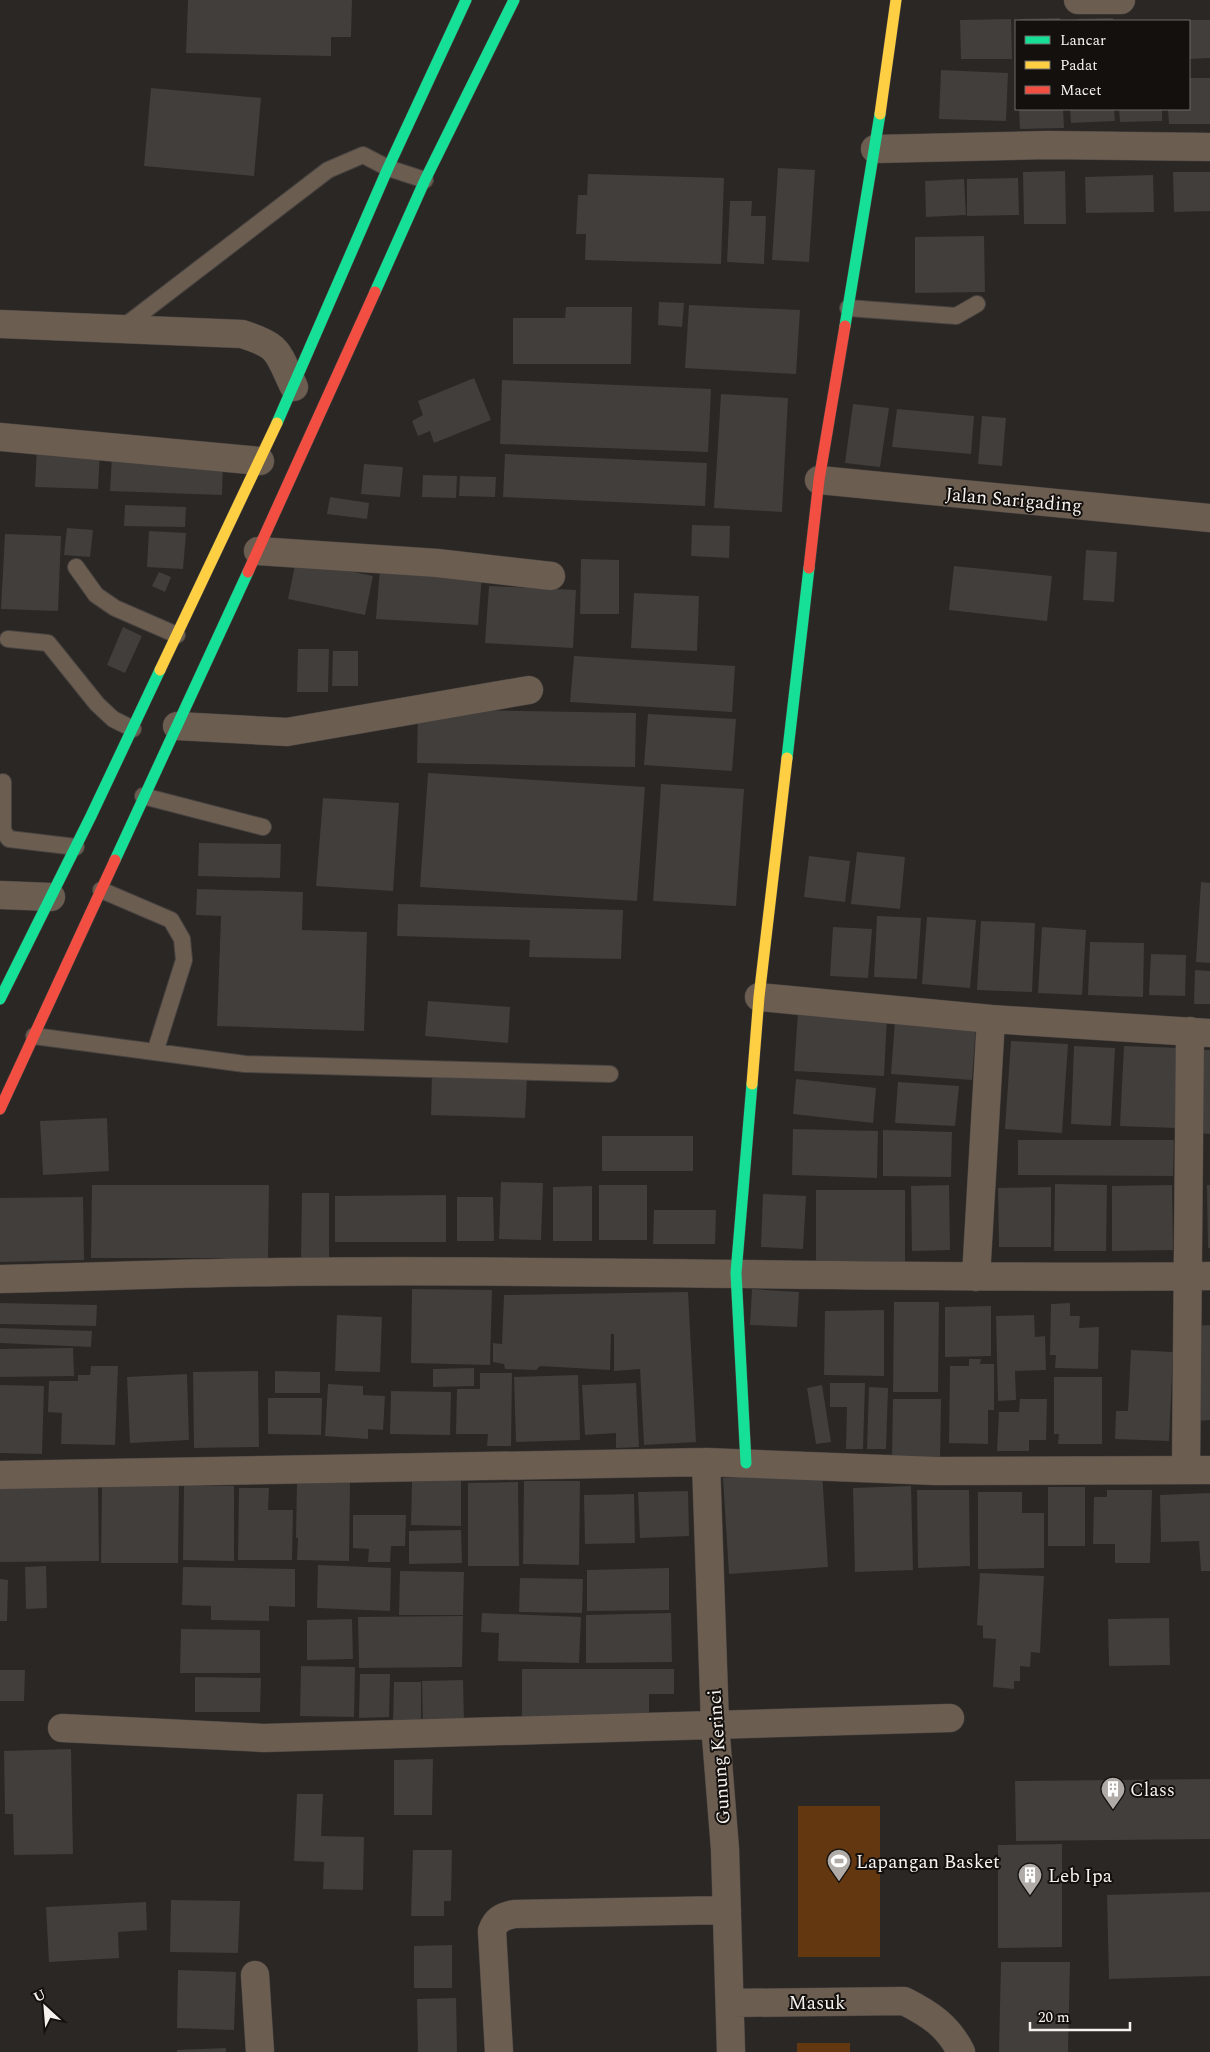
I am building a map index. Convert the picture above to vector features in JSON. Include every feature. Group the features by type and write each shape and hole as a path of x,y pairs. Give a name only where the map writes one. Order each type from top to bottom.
{"main road":[{"path":"0,999 76,847 96,818 133,729 294,387 388,168 466,0"},
{"path":"0,1109 101,890 123,829 143,796 305,450 426,180 514,0"},
{"path":"746,1463 736,1273 759,997 819,480 875,149 896,0"}],"street":[{"path":"1078,0 1120,0"},
{"path":"875,149 1048,145 1210,147"},
{"path":"0,324 242,334 276,349 294,387"},
{"path":"0,437 260,461"},
{"name":"Jalan Sarigading","path":"819,480 1210,518"},
{"path":"258,551 437,563 551,576"},
{"path":"176,726 287,732 529,690"},
{"path":"0,895 51,897"},
{"path":"0,1475 706,1462 936,1471 1198,1470 1200,1032 992,1019 759,997"},
{"path":"976,1277 992,1019"},
{"path":"0,1279 280,1272 736,1273 976,1277 1198,1276"},
{"name":"Gunung Kerinci","path":"706,1462 714,1724 725,1849 731,2052"},
{"path":"62,1728 264,1738 950,1718"},
{"path":"499,2052 492,1931 495,1922 503,1916 514,1914 727,1910"},
{"path":"255,1975 260,2052"},
{"name":"Masuk","path":"730,2003 904,2002 925,2011 940,2023 954,2037 961,2052"}],"lane":[{"path":"122,329 328,170 363,156 388,168 426,180"},
{"path":"848,308 956,316 977,304"},
{"path":"76,567 96,595 109,604 177,635"},
{"path":"8,639 48,643 97,704 113,719 133,729"},
{"path":"4,782 3,831 9,839 76,847"},
{"path":"143,796 263,826"},
{"path":"101,890 171,920 182,939 184,960 155,1052"},
{"path":"34,1036 245,1064 610,1074"}],"shaded area":[{"name":"Lapangan Basket","path":"798,1806 880,1806 880,1957 798,1957"},
{"path":"797,2043 850,2043 850,2052 797,2052"}],"building":[{"path":"188,0 352,0 351,37 331,37 331,56 186,53"},
{"path":"1060,18 1060,20 1020,20"},
{"path":"1113,18 1113,20 1077,20"},
{"path":"1011,19 1012,59 961,59 960,20"},
{"path":"1190,20 1210,20 1210,58 1190,59"},
{"path":"941,70 1008,73 1006,121 939,119"},
{"path":"1190,78 1210,78 1210,124 1169,124 1168,110 1190,110"},
{"path":"151,88 261,98 254,176 144,166"},
{"path":"1019,110 1063,110 1064,128 1020,129"},
{"path":"1070,110 1114,110 1115,121 1071,123"},
{"path":"1119,110 1162,110 1162,121 1120,122"},
{"path":"778,168 815,170 809,262 772,260"},
{"path":"1065,171 1066,224 1024,224 1023,172"},
{"path":"1173,172 1210,172 1210,211 1174,212"},
{"path":"588,174 724,178 721,264 585,260 586,234 576,234 578,195 587,195"},
{"path":"1153,175 1154,212 1086,213 1085,177"},
{"path":"1018,178 1019,215 967,216 967,179"},
{"path":"964,179 966,215 926,217 925,181"},
{"path":"730,201 752,201 751,216 766,216 764,264 727,262"},
{"path":"984,236 985,292 915,293 915,237"},
{"path":"659,302 684,303 682,327 658,325"},
{"path":"689,305 800,310 796,374 685,368"},
{"path":"566,307 632,307 631,364 513,364 513,318 565,318"},
{"path":"474,378 491,420 434,443 430,431 418,436 412,421 423,415 418,401"},
{"path":"502,380 711,389 708,452 500,444"},
{"path":"721,394 788,398 782,512 714,508"},
{"path":"853,404 889,408 880,467 845,463"},
{"path":"897,409 974,416 971,454 892,447"},
{"path":"982,416 1006,418 1002,466 978,464"},
{"path":"37,446 100,449 98,489 35,487"},
{"path":"505,454 707,463 705,506 503,497"},
{"path":"112,457 223,461 222,495 110,491"},
{"path":"364,464 403,467 400,497 361,494"},
{"path":"423,475 457,476 456,498 422,497"},
{"path":"460,476 496,477 495,497 459,496"},
{"path":"330,497 369,503 367,519 327,514"},
{"path":"125,505 186,507 185,527 124,526"},
{"path":"692,525 730,526 729,558 691,556"},
{"path":"67,528 93,530 90,557 64,555"},
{"path":"149,531 186,533 183,569 147,567"},
{"path":"5,534 61,536 58,611 1,609"},
{"path":"1086,550 1117,552 1114,602 1083,600"},
{"path":"581,559 619,560 619,614 580,614"},
{"path":"296,560 373,576 365,615 288,599"},
{"path":"954,566 1052,576 1047,621 949,610"},
{"path":"380,568 482,575 478,625 376,619"},
{"path":"159,572 171,577 165,592 152,586"},
{"path":"489,586 576,590 573,648 485,643"},
{"path":"634,593 699,596 697,651 631,648"},
{"path":"123,627 142,636 125,673 107,665"},
{"path":"298,649 329,649 328,692 297,692"},
{"path":"333,651 358,651 358,686 332,686"},
{"path":"574,656 735,666 732,712 570,702"},
{"path":"418,709 636,713 635,767 417,763"},
{"path":"648,714 736,719 732,771 644,765"},
{"path":"428,773 645,787 637,901 420,887"},
{"path":"661,784 744,789 736,906 653,901"},
{"path":"323,798 399,803 393,891 316,886"},
{"path":"199,843 281,844 280,878 198,876"},
{"path":"857,852 905,857 900,909 851,904"},
{"path":"809,856 850,861 845,902 804,897"},
{"path":"1201,882 1210,883 1210,963 1196,962"},
{"path":"197,889 303,892 302,930 367,932 364,1031 217,1026 221,916 196,915"},
{"path":"398,904 623,910 621,959 529,957 530,940 397,936"},
{"path":"877,916 921,918 917,979 874,977"},
{"path":"927,917 976,920 970,988 922,984"},
{"path":"981,921 1035,923 1032,992 977,990"},
{"path":"833,927 872,929 868,978 830,976"},
{"path":"1042,927 1086,930 1082,995 1038,993"},
{"path":"1090,942 1144,943 1143,997 1088,995"},
{"path":"1151,954 1186,955 1185,996 1149,995"},
{"path":"1195,970 1210,971 1210,1004 1194,1004"},
{"path":"428,1001 510,1007 508,1043 425,1036"},
{"path":"798,1012 887,1017 884,1076 794,1071"},
{"path":"895,1021 976,1026 972,1080 891,1074"},
{"path":"1011,1041 1068,1044 1062,1133 1005,1129"},
{"path":"1074,1046 1115,1048 1111,1126 1071,1124"},
{"path":"1124,1046 1180,1048 1176,1128 1120,1126"},
{"path":"1204,1050 1210,1050 1210,1134 1200,1133"},
{"path":"432,1074 527,1077 525,1118 431,1115"},
{"path":"796,1079 876,1088 873,1123 793,1114"},
{"path":"898,1082 959,1086 955,1126 895,1123"},
{"path":"107,1118 109,1171 43,1175 40,1121"},
{"path":"793,1129 878,1131 877,1178 792,1175"},
{"path":"883,1130 952,1132 951,1177 883,1176"},
{"path":"602,1136 693,1136 693,1171 602,1171"},
{"path":"1018,1140 1174,1140 1173,1176 1018,1175"},
{"path":"501,1182 543,1183 541,1240 499,1239"},
{"path":"1055,1184 1107,1185 1106,1251 1054,1251"},
{"path":"92,1185 269,1185 268,1258 91,1258"},
{"path":"599,1185 647,1185 647,1240 599,1240"},
{"path":"949,1185 950,1250 912,1251 911,1186"},
{"path":"1172,1185 1173,1250 1112,1251 1112,1186"},
{"path":"1207,1185 1210,1185 1210,1248 1208,1248"},
{"path":"592,1186 592,1241 553,1241 553,1187"},
{"path":"1051,1187 1051,1247 999,1247 998,1188"},
{"path":"816,1190 905,1190 905,1263 816,1264"},
{"path":"302,1193 329,1193 329,1259 301,1259"},
{"path":"763,1194 806,1196 803,1249 761,1247"},
{"path":"446,1195 446,1242 335,1242 335,1196"},
{"path":"83,1197 84,1260 0,1262 0,1198"},
{"path":"457,1197 493,1197 494,1241 457,1241"},
{"path":"654,1210 716,1210 715,1244 653,1244"},
{"path":"412,1289 492,1290 490,1365 411,1363"},
{"path":"752,1289 799,1292 797,1327 750,1325"},
{"path":"688,1292 696,1442 644,1445 640,1369 614,1371 614,1334 611,1334 610,1370 540,1366 536,1370 505,1369 504,1364 493,1362 493,1343 502,1344 504,1295"},
{"path":"894,1302 939,1302 938,1392 893,1392"},
{"path":"0,1303 97,1305 96,1326 0,1324"},
{"path":"1070,1303 1070,1316 1080,1316 1079,1328 1099,1327 1098,1369 1055,1368 1056,1355 1050,1355 1051,1304"},
{"path":"991,1306 991,1356 945,1357 945,1307"},
{"path":"884,1310 884,1376 824,1375 825,1311"},
{"path":"337,1315 382,1317 380,1372 335,1371"},
{"path":"1034,1315 1035,1337 1045,1336 1046,1370 1015,1371 1016,1400 998,1401 996,1316"},
{"path":"1210,1325 1210,1420 1196,1421 1192,1326"},
{"path":"0,1328 92,1331 91,1347 0,1343"},
{"path":"73,1348 74,1376 0,1377 0,1349"},
{"path":"1131,1350 1173,1352 1169,1441 1115,1439 1116,1411 1128,1411"},
{"path":"969,1359 981,1359 980,1364 994,1364 994,1410 988,1410 988,1444 949,1443 950,1366 969,1366"},
{"path":"91,1366 118,1366 115,1445 61,1444 62,1413 48,1412 49,1381 78,1381 78,1375 90,1375"},
{"path":"474,1368 474,1386 433,1387 433,1369"},
{"path":"258,1371 259,1447 194,1448 193,1372"},
{"path":"275,1371 320,1372 320,1393 275,1393"},
{"path":"480,1373 512,1373 511,1446 487,1446 488,1434 456,1434 457,1389 480,1389"},
{"path":"187,1374 189,1440 130,1443 127,1377"},
{"path":"578,1375 580,1440 516,1442 514,1377"},
{"path":"1054,1377 1102,1377 1102,1444 1058,1444 1059,1434 1054,1434"},
{"path":"636,1383 639,1447 616,1448 616,1433 585,1435 582,1385"},
{"path":"830,1383 865,1383 863,1449 846,1449 847,1407 830,1407"},
{"path":"328,1384 363,1386 363,1395 385,1396 383,1430 368,1429 368,1439 325,1436"},
{"path":"0,1385 44,1386 42,1454 0,1453"},
{"path":"822,1385 831,1442 816,1444 807,1388"},
{"path":"869,1387 888,1388 886,1449 867,1449"},
{"path":"391,1391 451,1392 450,1435 390,1434"},
{"path":"268,1398 322,1398 321,1435 268,1434"},
{"path":"893,1399 941,1399 940,1461 892,1461"},
{"path":"1020,1399 1047,1399 1046,1440 1029,1440 1029,1451 997,1451 999,1412 1019,1412"},
{"path":"822,1472 828,1567 729,1574 723,1478"},
{"path":"297,1481 350,1482 349,1561 297,1560"},
{"path":"412,1481 461,1481 461,1526 411,1525"},
{"path":"524,1481 580,1481 579,1565 523,1564"},
{"path":"518,1482 519,1566 468,1566 468,1483"},
{"path":"98,1485 99,1561 0,1562 0,1486"},
{"path":"102,1485 179,1486 178,1563 101,1563"},
{"path":"184,1486 234,1486 234,1561 183,1560"},
{"path":"911,1486 913,1570 855,1572 853,1488"},
{"path":"1048,1487 1085,1487 1085,1546 1048,1546"},
{"path":"239,1488 269,1488 268,1510 293,1510 292,1560 238,1560"},
{"path":"917,1490 969,1490 970,1566 918,1568"},
{"path":"1107,1490 1152,1490 1150,1563 1115,1563 1115,1544 1093,1544 1094,1497 1107,1497"},
{"path":"688,1491 689,1536 640,1538 638,1492"},
{"path":"978,1492 1022,1492 1022,1513 1044,1513 1044,1568 978,1569"},
{"path":"1210,1493 1210,1571 1201,1571 1199,1541 1161,1542 1160,1495"},
{"path":"634,1494 635,1543 585,1544 584,1495"},
{"path":"353,1515 406,1515 405,1546 391,1546 390,1562 368,1562 369,1549 353,1548"},
{"path":"461,1530 462,1563 409,1564 409,1531"},
{"path":"318,1565 391,1568 390,1611 317,1608"},
{"path":"46,1566 47,1608 26,1609 25,1567"},
{"path":"183,1567 295,1569 295,1607 269,1606 269,1621 211,1620 211,1606 182,1605"},
{"path":"669,1568 669,1610 587,1611 587,1570"},
{"path":"400,1571 464,1572 463,1615 399,1615"},
{"path":"980,1573 1044,1576 1040,1653 1031,1652 1030,1667 1020,1666 1020,1681 1014,1681 1014,1689 993,1687 996,1639 983,1638 983,1626 977,1625"},
{"path":"520,1578 583,1579 582,1613 519,1612"},
{"path":"0,1579 8,1580 7,1621 0,1621"},
{"path":"482,1613 581,1617 579,1663 498,1661 499,1633 481,1632"},
{"path":"671,1613 672,1662 586,1663 586,1615"},
{"path":"463,1616 462,1667 359,1668 358,1617"},
{"path":"1169,1618 1170,1665 1109,1666 1108,1619"},
{"path":"352,1619 353,1659 307,1660 307,1620"},
{"path":"181,1629 260,1630 260,1673 180,1673"},
{"path":"301,1666 355,1667 354,1717 300,1716"},
{"path":"522,1669 674,1669 674,1694 649,1694 649,1718 522,1723"},
{"path":"0,1670 25,1670 24,1701 0,1701"},
{"path":"360,1674 390,1674 389,1717 359,1718"},
{"path":"195,1677 261,1678 260,1712 195,1712"},
{"path":"463,1680 464,1722 423,1723 422,1681"},
{"path":"394,1682 421,1682 421,1724 393,1724"},
{"path":"71,1749 73,1854 14,1855 13,1814 5,1814 4,1751"},
{"path":"433,1759 432,1815 394,1815 394,1760"},
{"name":"Class","path":"1210,1779 1210,1839 1016,1841 1015,1781"},
{"path":"297,1794 323,1794 321,1836 364,1837 363,1890 323,1889 324,1862 294,1861"},
{"name":"Leb Ipa","path":"1062,1844 1062,1947 998,1948 998,1845"},
{"path":"413,1850 452,1850 451,1901 444,1901 444,1916 411,1916"},
{"path":"1210,1892 1210,1976 1109,1979 1107,1895"},
{"path":"171,1900 240,1901 238,1953 170,1952"},
{"path":"146,1902 147,1930 118,1932 119,1958 49,1962 46,1907"},
{"path":"452,1945 452,1988 414,1988 414,1946"},
{"path":"1001,1962 1070,1962 1068,2052 999,2052"},
{"path":"178,1970 236,1972 234,2030 177,2028"},
{"path":"456,1998 457,2052 418,2052 417,1999"},
{"path":"226,2048 226,2052 177,2052 177,2050"}],"traffic: fast":[{"path":"277,423 388,168 466,0"},
{"path":"375,292 425,180 514,0"},
{"path":"845,326 880,114"},
{"path":"787,758 809,568"},
{"path":"115,860 248,572"},
{"path":"0,999 91,816 160,670"},
{"path":"746,1463 736,1273 752,1084"}],"traffic: slow":[{"path":"880,114 896,0"},
{"path":"160,670 277,423"},
{"path":"752,1084 759,997 787,758"}],"traffic: jam":[{"path":"248,572 375,292"},
{"path":"809,568 819,480 845,326"},
{"path":"0,1109 115,860"}],"place":[{"name":"Class","path":"1113,1810"},
{"name":"Lapangan Basket","path":"839,1882"},
{"name":"Leb Ipa","path":"1030,1896"}]}
